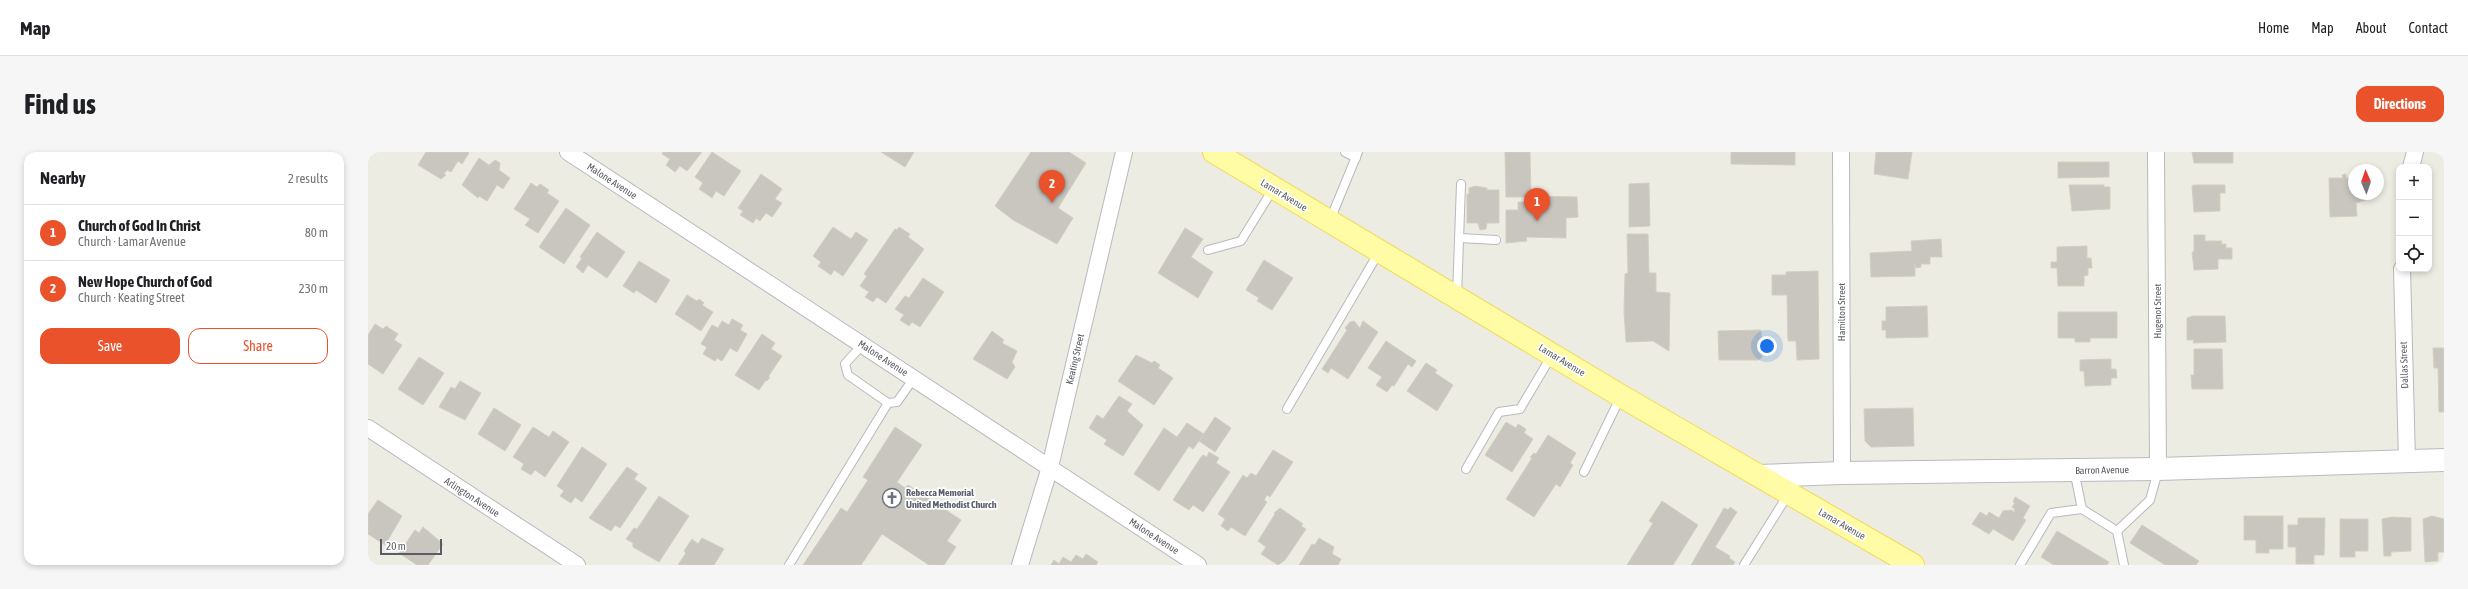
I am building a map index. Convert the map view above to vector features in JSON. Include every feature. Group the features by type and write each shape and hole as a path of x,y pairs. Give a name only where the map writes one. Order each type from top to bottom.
{"main road":[{"name":"Lamar Avenue","path":"1214,152 1273,189 1622,396 1912,565"},
{"name":"Barron Avenue","path":"1760,476 1842,473 2158,470 2444,460"}],"street":[{"name":"Malone Avenue","path":"568,152 1198,565"},
{"name":"Keating Street","path":"1020,565 1050,467 1124,152"},
{"name":"Hamilton Street","path":"1841,152 1842,473"},
{"name":"Hugenot Street","path":"2156,152 2158,470"},
{"path":"2412,164 2415,152"},
{"name":"Dallas Street","path":"2402,272 2407,461"},
{"name":"Arlington Avenue","path":"368,428 577,565"}],"lane":[{"path":"1329,222 1357,155 1345,152"},
{"path":"1457,297 1461,184"},
{"path":"1208,250 1241,241 1273,189"},
{"path":"1460,238 1496,240"},
{"path":"1287,409 1379,252"},
{"path":"862,344 845,364 848,376 888,403 897,402 914,378"},
{"path":"1466,469 1500,412 1520,409 1552,354"},
{"path":"1584,472 1622,396"},
{"path":"789,565 888,403"},
{"path":"2074,470 2082,509"},
{"path":"2117,531 2150,500 2158,470"},
{"path":"1744,565 1790,493"},
{"path":"2020,565 2051,513 2082,509 2117,531 2124,565"}],"building":[{"path":"426,152 469,153 462,164 458,161 451,172 447,170 444,174 446,175 441,179 418,165"},
{"path":"663,152 702,152 687,171 680,166 675,172 666,165 670,159 662,154"},
{"path":"712,152 741,171 724,196 716,191 712,198 699,189 703,183 695,177"},
{"path":"881,152 914,152 905,167"},
{"path":"1031,152 1069,152 1086,163 1058,208 1073,218 1057,244 1013,220 995,206"},
{"path":"1505,152 1530,152 1531,197 1506,197"},
{"path":"1731,152 1795,152 1795,165 1731,164"},
{"path":"1876,152 1912,152 1908,179 1874,174"},
{"path":"2192,152 2233,152 2233,163 2194,163"},
{"path":"479,158 489,165 495,160 500,163 499,170 510,178 503,189 497,185 487,201 479,196 478,198 462,185"},
{"path":"2058,162 2109,162 2109,177 2058,178"},
{"path":"761,174 782,189 775,199 782,203 772,217 766,213 760,221 756,218 753,223 740,215 743,211 738,208"},
{"path":"2346,174 2346,178 2348,178 2348,200 2366,200 2356,203 2357,216 2330,217 2329,178 2343,178 2342,175"},
{"path":"531,183 537,187 540,184 549,190 547,193 559,201 538,233 525,225 530,219 514,209"},
{"path":"1649,183 1650,226 1629,227 1629,184"},
{"path":"2069,185 2104,185 2104,187 2110,187 2110,209 2072,211"},
{"path":"2225,185 2225,193 2220,193 2220,211 2194,212 2192,186"},
{"path":"1475,186 1487,188 1487,190 1499,190 1499,223 1487,223 1486,229 1480,230 1478,223 1467,223 1467,194 1469,194 1469,188"},
{"path":"1536,196 1577,197 1578,217 1566,218 1566,238 1526,237 1527,241 1506,243 1506,210 1518,210 1518,202 1536,202"},
{"path":"566,208 590,225 564,264 539,247"},
{"path":"833,227 851,239 856,232 868,240 843,276 834,270 831,275 818,266 821,262 813,256"},
{"path":"899,227 910,234 908,237 924,249 886,303 877,297 873,302 865,297 869,292 860,286 867,276 864,274 895,229 897,230"},
{"path":"1185,228 1203,239 1191,257 1213,272 1198,298 1158,273"},
{"path":"597,232 625,252 607,278 588,265 583,273 576,267 582,258 580,257"},
{"path":"1627,234 1648,234 1649,273 1656,273 1656,292 1670,293 1669,351 1653,341 1626,342 1624,311 1625,274 1628,273"},
{"path":"2194,235 2205,235 2205,241 2222,241 2221,244 2226,244 2226,248 2232,248 2232,259 2218,259 2218,269 2194,270 2192,252 2194,252"},
{"path":"1941,239 1942,257 1930,257 1930,264 1921,264 1921,267 1916,268 1915,264 1915,276 1871,277 1870,253 1912,251 1911,241"},
{"path":"2087,246 2087,258 2091,258 2092,268 2088,268 2088,275 2084,276 2084,286 2058,286 2057,268 2051,268 2051,262 2057,262 2057,247"},
{"path":"1264,260 1293,278 1272,310 1257,301 1259,298 1246,290"},
{"path":"639,261 670,280 656,303 636,290 634,293 623,286"},
{"path":"1818,271 1819,359 1797,360 1796,341 1788,341 1787,295 1772,295 1772,275 1786,275 1786,272"},
{"path":"923,278 944,292 920,327 912,322 909,326 900,320 904,315 895,309 905,296 909,298"},
{"path":"687,295 697,301 699,299 704,303 702,305 713,312 701,331 675,314"},
{"path":"1927,306 1928,337 1886,338 1886,330 1882,330 1882,321 1886,321 1886,307"},
{"path":"2058,312 2117,312 2117,338 2090,338 2090,342 2075,342 2075,338 2058,338"},
{"path":"2193,316 2225,316 2226,342 2193,343 2194,340 2187,340 2187,318"},
{"path":"732,319 743,325 740,330 747,334 737,352 730,348 722,361 717,358 715,361 703,354 707,347 701,344 712,325 718,328 722,321 729,325"},
{"path":"1354,321 1360,328 1363,321 1378,332 1348,379 1331,368 1328,373 1322,369 1347,330 1345,328 1350,322"},
{"path":"375,324 383,329 386,326 398,334 394,340 402,345 383,374 368,364 368,335"},
{"path":"1761,330 1762,357 1759,360 1719,360 1718,331"},
{"path":"992,331 1004,340 1002,343 1017,351 1012,362 1015,367 1007,379 973,359"},
{"path":"762,334 775,343 771,349 782,356 768,377 770,377 759,390 735,375"},
{"path":"1386,341 1416,361 1412,367 1408,364 1394,386 1392,385 1387,392 1376,385 1382,377 1368,368"},
{"path":"2433,348 2444,348 2444,412 2439,412 2438,368 2434,368"},
{"path":"2194,349 2222,349 2223,389 2192,389 2191,375 2194,375"},
{"path":"1136,355 1152,363 1154,361 1160,365 1158,368 1173,378 1154,405 1118,381"},
{"path":"419,357 444,373 423,405 398,389"},
{"path":"2111,359 2111,369 2116,369 2117,378 2111,378 2111,385 2085,386 2084,371 2080,371 2080,360"},
{"path":"1426,363 1437,370 1435,373 1453,385 1437,411 1407,391"},
{"path":"460,381 481,393 465,420 439,407 451,387 455,389"},
{"path":"1119,396 1132,404 1127,411 1143,425 1123,456 1104,444 1107,440 1089,428 1097,415 1103,419"},
{"path":"494,408 521,425 505,451 478,434"},
{"path":"1913,408 1914,446 1871,447 1865,441 1864,409"},
{"path":"1215,417 1231,428 1215,452 1199,441"},
{"path":"1506,422 1516,428 1518,424 1526,429 1524,433 1533,439 1512,472 1485,455"},
{"path":"1187,423 1204,434 1193,449 1189,446 1159,491 1134,474 1164,428 1177,437"},
{"path":"533,427 549,437 553,431 569,442 545,477 535,470 531,475 521,469 524,464 513,457"},
{"name":"Rebecca Memorial United Methodist Church","path":"895,427 922,445 897,482 905,488 908,485 961,520 947,541 956,547 944,565 929,565 882,534 861,565 803,565 841,508 847,512 868,480 863,477"},
{"path":"1548,435 1576,453 1570,463 1573,465 1560,487 1556,484 1534,517 1506,499 1532,458 1530,457 1534,453 1536,454"},
{"path":"582,447 607,464 582,502 575,497 571,503 560,496 564,491 557,486"},
{"path":"1273,450 1293,462 1270,497 1267,495 1264,500 1267,502 1245,536 1231,527 1228,531 1221,526 1225,519 1218,514 1243,475 1247,478 1251,473 1256,476"},
{"path":"1209,452 1219,458 1216,463 1230,472 1203,512 1193,505 1189,510 1173,500 1201,457 1203,455 1207,457"},
{"path":"627,467 638,474 634,479 647,488 620,528 615,525 611,531 589,518"},
{"path":"659,496 689,516 659,562 633,547 633,543 626,539 634,528 637,529"},
{"path":"2015,497 2030,506 2023,518 2026,520 2013,541 1993,529 1989,534 1972,524 1980,512 1987,516 1989,512 1999,518 2003,511 2012,510 2014,513 2015,509 2012,507 2015,503 2013,502"},
{"path":"378,500 402,516 385,545 368,534 368,514"},
{"path":"1662,501 1698,525 1673,565 1627,565 1653,523 1649,521"},
{"path":"1730,507 1737,512 1715,547 1730,556 1729,558 1735,562 1733,565 1691,565 1724,508 1728,510"},
{"path":"1280,508 1303,524 1301,526 1306,529 1285,560 1278,565 1261,554 1266,547 1258,541 1275,514 1274,513"},
{"path":"2244,516 2283,516 2283,549 2269,549 2269,553 2256,553 2256,540 2244,540"},
{"path":"2432,516 2444,519 2444,552 2438,552 2438,561 2425,562 2423,519"},
{"path":"2392,517 2411,518 2411,551 2391,552 2391,556 2384,556 2382,519"},
{"path":"2298,518 2325,518 2324,555 2314,555 2314,564 2296,564 2296,547 2288,547 2288,525 2298,525"},
{"path":"2340,519 2368,519 2368,551 2355,551 2355,557 2340,557"},
{"path":"2142,525 2199,561 2196,565 2165,565 2130,543"},
{"path":"423,527 443,544 428,565 417,565 399,553 415,530 419,533"},
{"path":"2057,531 2109,562 2107,565 2054,565 2041,557"},
{"path":"702,538 724,549 714,565 678,565 686,553 684,551 692,539 698,544"},
{"path":"1319,538 1334,547 1332,554 1341,559 1338,565 1299,565 1312,544 1315,545"},
{"path":"1086,554 1098,562 1096,565 1051,565 1054,560 1059,564 1063,557 1071,562 1076,555 1083,559"}],"place":[{"name":"New Hope Church of God","path":"1052,203"},
{"name":"Church of God In Christ","path":"1537,221"},
{"name":"Rebecca Memorial United Methodist Church","path":"892,498"}]}
